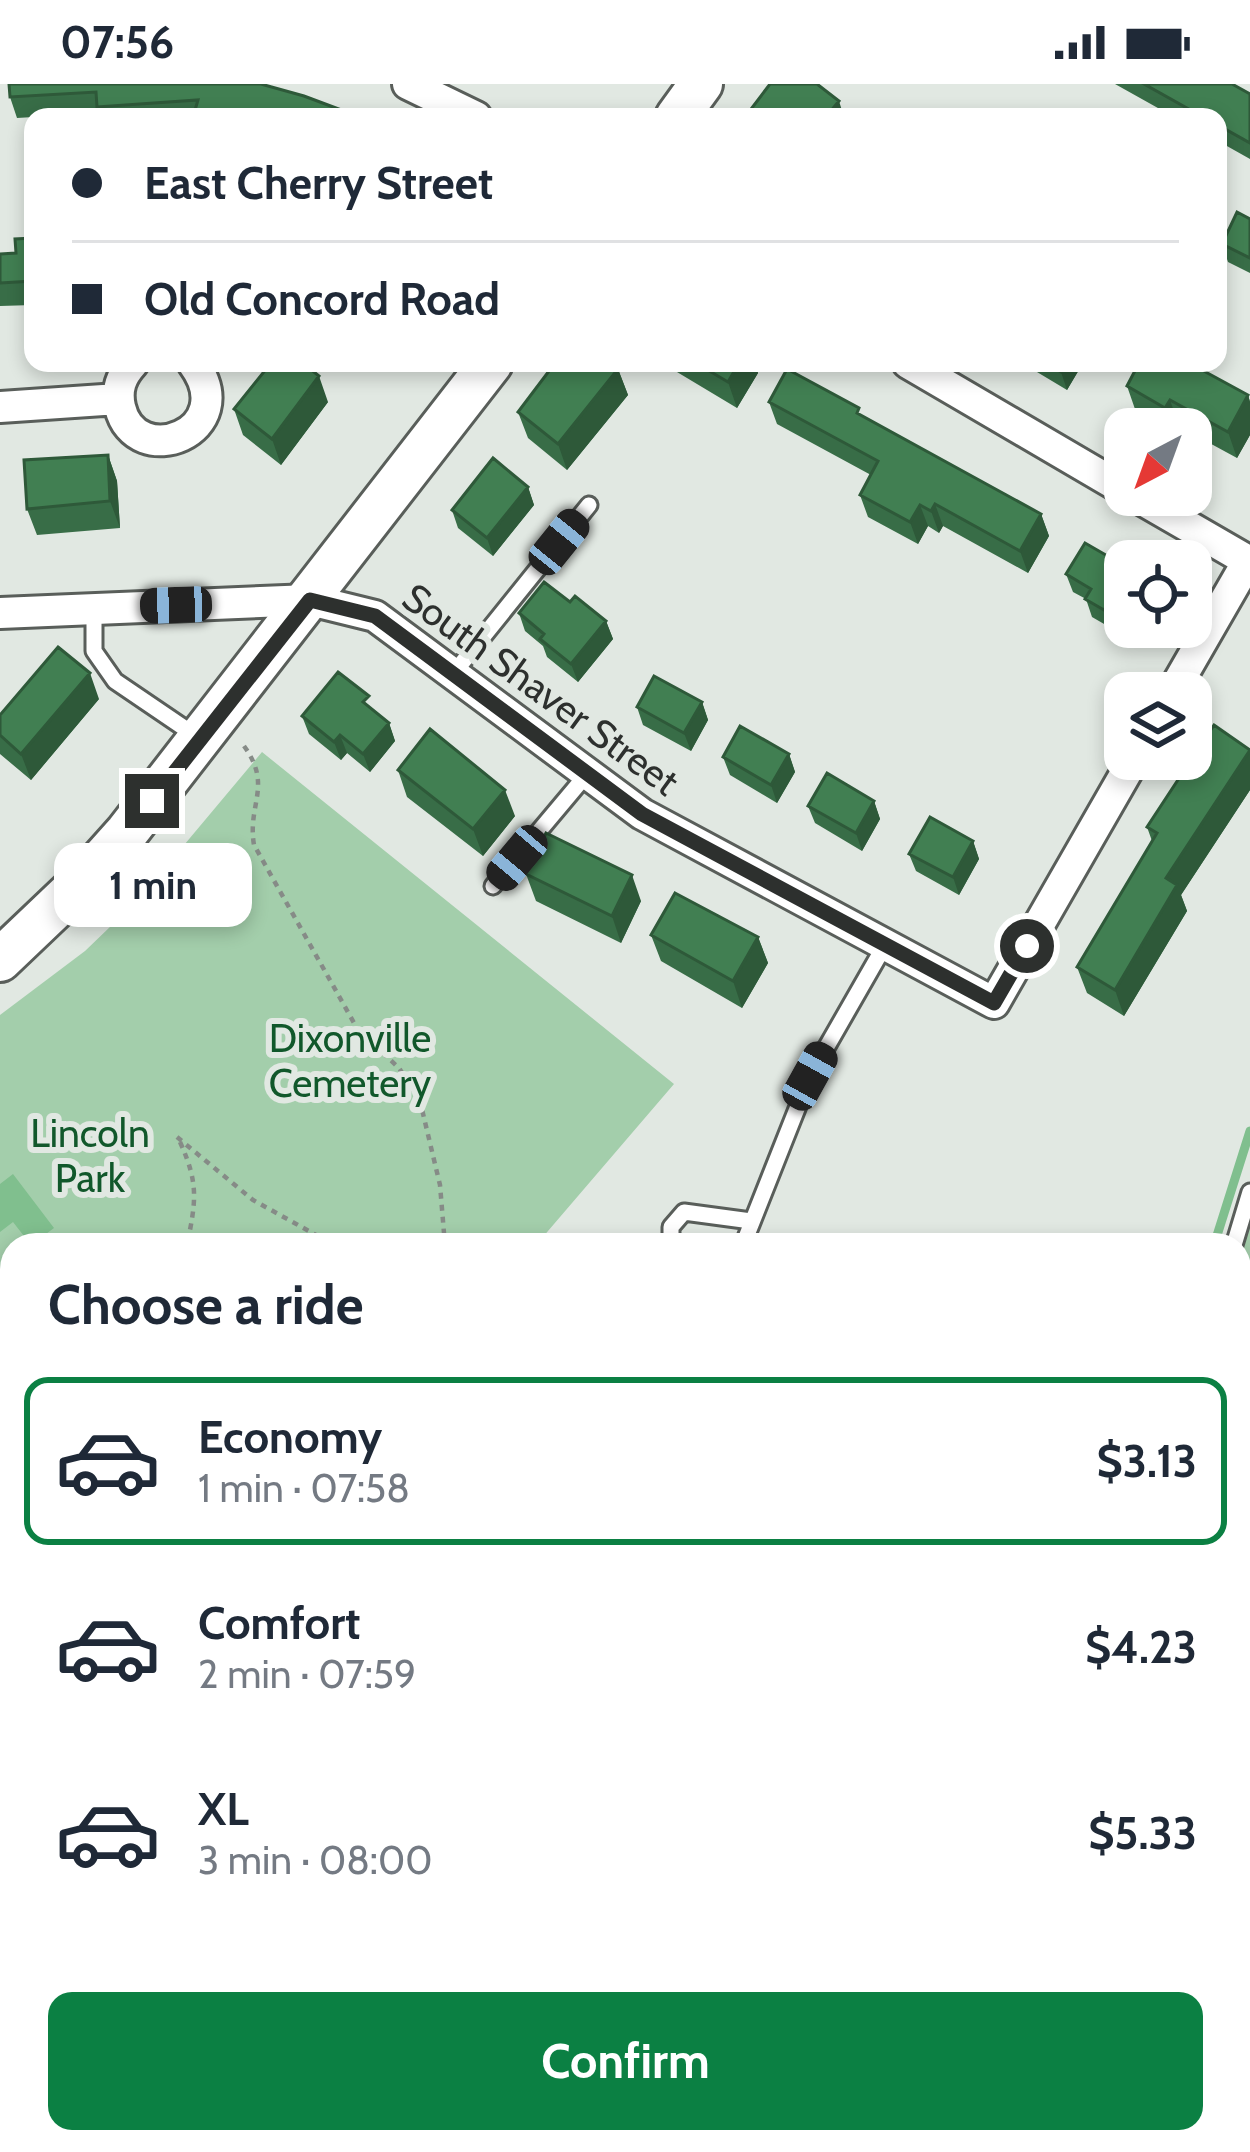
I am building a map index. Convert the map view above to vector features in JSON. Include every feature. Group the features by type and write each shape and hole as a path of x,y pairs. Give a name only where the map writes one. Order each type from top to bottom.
{"main road":[{"path":"683,108 701,84"},
{"path":"0,960 85,880 201,740 483,372"}],"street":[{"path":"408,84 457,108"},
{"path":"126,372 119,382 122,416 133,430 166,441 183,436 206,410 208,393 198,372"},
{"path":"923,372 1104,478"},
{"path":"0,407 118,399"},
{"path":"1170,516 1249,562 1184,672"},
{"name":"South Shaver Street","path":"0,613 310,600 375,616 642,814 994,1003 1123,780"}],"lane":[{"path":"453,674 589,505"},
{"path":"94,609 94,651 115,681 201,740"},
{"path":"493,886 587,774"},
{"path":"747,1233 810,1076 885,945"},
{"path":"1238,1233 1250,1192"},
{"path":"671,1233 684,1212 751,1222"}],"path":[{"path":"244,746 259,766 254,845 358,1030 399,1068 419,1101 440,1185 444,1233"},
{"path":"190,1233 196,1202 194,1174 178,1137 253,1200 312,1233"}],"green space":[{"name":"Dixonville Cemetery","path":"262,752 674,1084 546,1233 0,1233 0,1015 85,951 138,900"},
{"path":"1250,1192 1250,1233 1241,1233"}],"shaded area":[{"path":"13,1174 54,1228 47,1233 22,1233 13,1222 0,1232 0,1184"}],"building":[{"path":"9,84 261,84 336,108 196,108 198,100 97,107 96,92 10,97"},
{"path":"770,84 817,84 839,101 833,108 752,108"},
{"path":"1144,84 1232,84 1250,94 1250,143 1227,130 1227,108 1187,108"},
{"path":"1237,212 1250,219 1250,258 1227,246 1227,233"},
{"path":"24,238 24,282 0,283 0,254 16,253 15,239"},
{"path":"264,372 314,372 319,376 272,439 234,409"},
{"path":"548,372 616,372 558,444 518,412"},
{"path":"711,372 734,372 728,382"},
{"path":"785,372 793,372 859,408 857,413 1041,514 1020,551 935,504 931,511 920,505 910,522 860,495 878,461 769,402"},
{"path":"1134,372 1206,372 1248,395 1228,432 1212,423 1212,408 1184,408 1170,400 1165,408 1127,386"},
{"path":"108,455 110,501 27,509 24,460"},
{"path":"493,458 528,487 487,538 452,510"},
{"path":"1085,543 1104,554 1104,610 1085,599 1091,589 1066,574"},
{"path":"544,582 570,602 575,596 606,621 571,664 540,639 544,634 519,613"},
{"path":"58,647 90,673 21,754 0,735 0,715"},
{"path":"338,672 369,696 363,702 389,723 363,754 340,735 334,742 302,716"},
{"path":"654,676 702,702 684,733 637,707"},
{"path":"1214,725 1250,750 1166,878 1177,885 1115,990 1077,967 1157,833 1147,827 1178,780 1212,780"},
{"path":"740,726 789,754 771,785 723,757"},
{"path":"430,729 505,790 473,829 398,770"},
{"path":"827,773 874,801 856,833 808,806"},
{"path":"930,817 973,841 953,877 909,854"},
{"path":"546,833 632,875 612,916 526,874"},
{"path":"675,893 758,937 733,981 651,935"}],"waterway":[{"path":"1218,1233 1250,1131"}],"route":[{"path":"152,801 310,600 375,616 642,814 994,1003 1027,946"}],"park label":[{"name":"Lincoln Park","path":"90,1156"}]}
